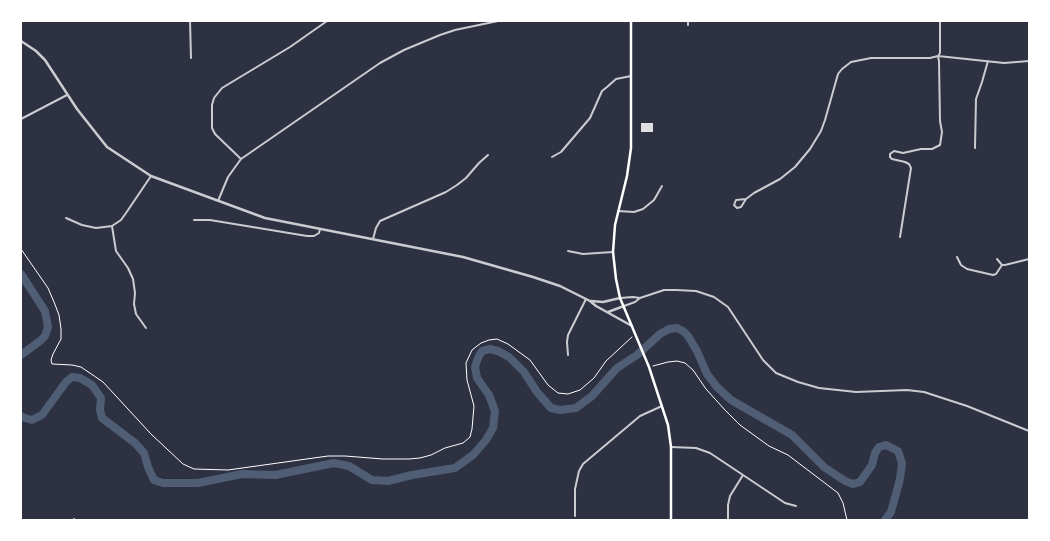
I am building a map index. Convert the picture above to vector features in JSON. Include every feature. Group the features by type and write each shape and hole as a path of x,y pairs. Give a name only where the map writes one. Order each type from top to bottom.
{"main road":[{"path":"631,21 631,148 627,176 618,211 613,252 620,298 649,367 663,406 670,433 671,520"}],"street":[{"path":"190,21 191,58"},
{"path":"240,159 215,134 212,128 212,105 218,92 290,47 327,21"},
{"path":"218,201 228,177 240,159 392,56 455,30 498,21"},
{"path":"900,237 911,168 909,164 905,162 892,159 890,154 894,151 903,153 921,149 932,149 937,148 940,145 942,132 940,121 940,61 938,56 940,53 940,21"},
{"path":"21,42 36,51 45,60 67,95 107,147 132,165 151,176 265,218 475,260 547,281 590,301 596,306 632,326"},
{"path":"746,199 741,207 737,208 734,205 736,200 746,199 788,174 810,149 821,131 836,79 842,69 851,62 864,59 930,58 938,56 1012,63 1029,60"},
{"path":"975,148 976,103 988,61"},
{"path":"552,157 561,152 590,118 602,91 606,86 616,79 631,76"},
{"path":"21,119 67,95"},
{"path":"373,239 380,221 446,192 466,178 478,163 488,156"},
{"path":"66,218 90,227 101,228 112,226 121,220 151,176"},
{"path":"618,211 634,212 643,209 654,200 662,186"},
{"path":"194,220 210,220 307,236 314,236 319,233 320,229"},
{"path":"112,226 116,252 128,268 133,279 136,314 146,328"},
{"path":"568,251 583,254 613,252"},
{"path":"957,257 961,265 967,269 993,275 996,274 1002,265 1029,259"},
{"path":"997,259 1002,265"},
{"path":"608,312 635,302 640,298 653,293 676,290 696,291 714,297 728,306 763,360 776,372 798,382 819,388 856,392 907,390 924,392 967,406 1029,431"},
{"path":"590,301 603,302 620,298 640,298"},
{"path":"568,355 566,342 568,335 586,299"},
{"path":"575,516 575,489 579,471 584,464 640,416 663,406"},
{"path":"671,447 704,450 785,503 796,506"},
{"path":"728,520 728,505 730,496 743,475"}],"path":[{"path":"21,250 48,288 59,315 61,339 53,354 51,360 52,364 81,367 103,382 156,439 183,464 194,469 228,470 328,456 409,459 431,455 445,448 463,443 470,436 474,406 467,380 466,363 472,350 481,344 488,340 497,339 508,344 530,360 548,385 558,392 568,394 580,390 594,378 606,361 636,334"},
{"path":"649,367 668,362 677,361 685,363 693,370 706,389 724,410 740,424 769,446 788,455 838,493 843,503 847,520"}],"building":[{"path":"641,123 653,123 653,132 641,132"}],"waterway":[{"path":"21,274 45,311 48,327 45,336 21,355"},
{"path":"21,416 32,420 42,415 66,382 72,377 80,378 92,385 101,398 100,410 102,418 135,443 144,453 154,480 163,483 198,483 242,474 275,475 334,463 349,466 372,480 388,481 412,475 455,468 473,455 486,440 493,428 495,411 489,395 477,378 475,367 482,351 490,349 498,351 509,357 524,372 537,392 551,408 560,410 576,408 592,396 617,368 637,355 660,334 669,329 677,328 688,336 697,351 707,374 717,387 731,400 792,435 824,467 845,481 853,484 860,482 872,465 875,453 879,447 886,445 898,451 902,463 900,479 891,512 885,520"}]}
